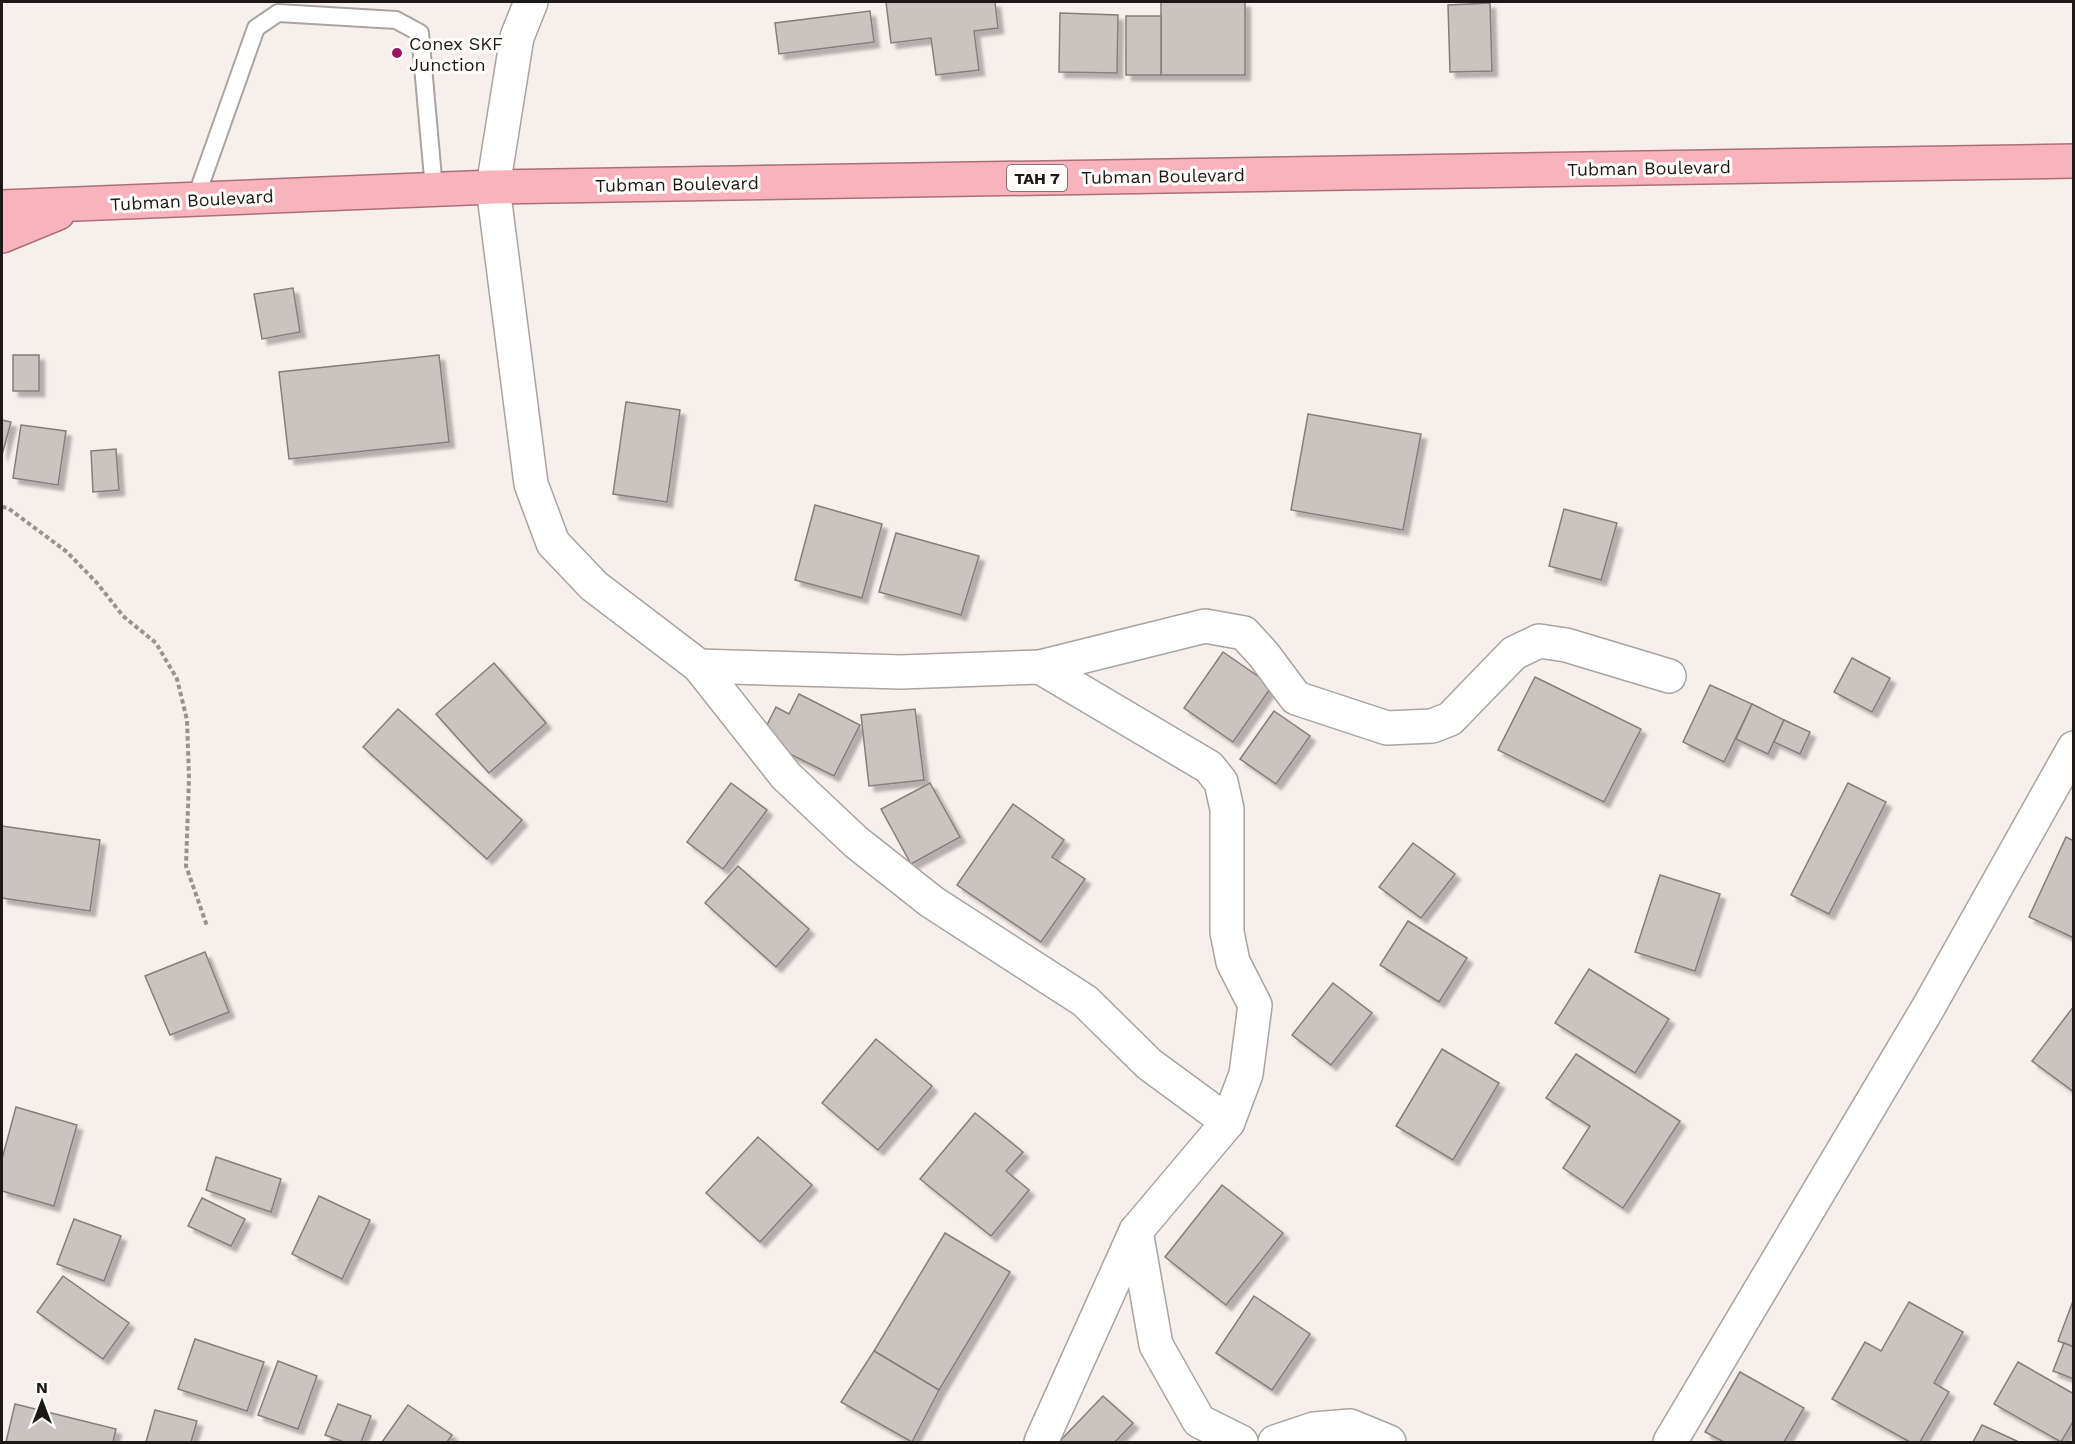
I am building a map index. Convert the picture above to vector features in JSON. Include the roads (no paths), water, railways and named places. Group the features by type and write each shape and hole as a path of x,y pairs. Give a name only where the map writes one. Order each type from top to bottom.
{"highway":[{"name":"Tubman Boulevard","path":"2,207 493,186 2073,161"},
{"path":"2,236 78,205"}],"street":[{"path":"531,2 517,38 493,186 531,484 553,543 594,586 699,666 786,776 856,842 932,902 1085,1001 1149,1064 1228,1122"},
{"path":"699,666 902,672 1040,667 1205,626 1244,633 1264,655 1296,698 1387,728 1432,726 1450,719 1514,653 1539,641 1566,645 1669,676"},
{"path":"1040,667 1209,767 1221,782 1227,809 1227,932 1233,962 1255,1005 1246,1074 1228,1122 1136,1231 1041,1443"},
{"path":"1670,1443 1928,1008 2073,748"},
{"path":"1136,1231 1156,1345 1198,1421 1241,1443"},
{"path":"1275,1443 1314,1429 1350,1426 1389,1443"}],"lane":[{"path":"195,200 256,28 278,13 396,20 420,33 434,189"}],"place":[{"name":"Conex SKF Junction","path":"397,53"}]}
